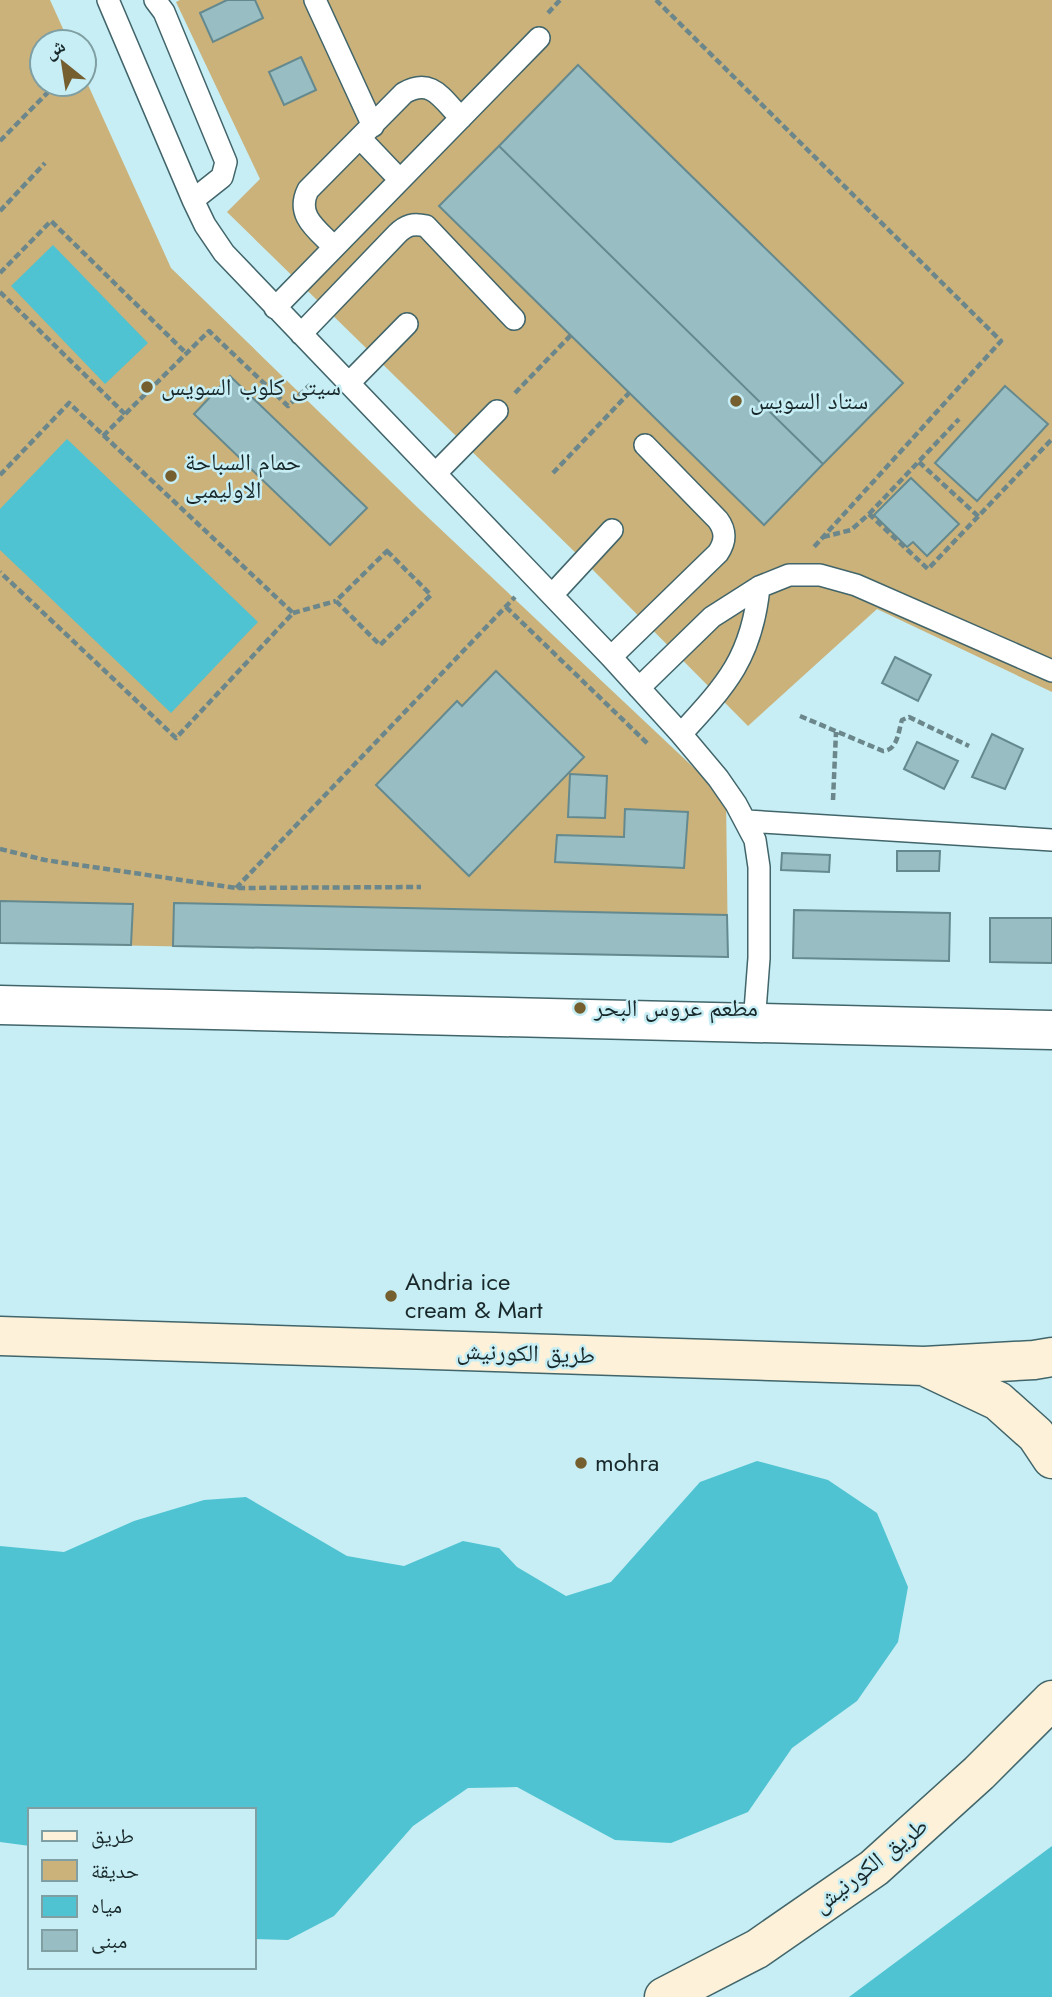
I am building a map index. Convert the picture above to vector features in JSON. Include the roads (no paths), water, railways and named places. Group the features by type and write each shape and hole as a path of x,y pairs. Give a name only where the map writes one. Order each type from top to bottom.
{"main road":[{"name":"طريق الكورنيش","path":"0,1336 924,1366 1052,1357"},
{"path":"924,1366 998,1401 1036,1436 1052,1459"},
{"name":"طريق الكورنيش","path":"664,1997 757,1949 874,1868 979,1773 1052,1700"}],"street":[{"path":"0,1004 1052,1030"}],"lane":[{"path":"108,0 193,200 224,253 611,657 718,778 747,821 755,840 759,867 759,958 754,1024"},
{"path":"155,0 164,12 226,162 222,177 193,200"},
{"path":"315,0 366,132 400,180"},
{"path":"275,308 539,38"},
{"path":"334,247 304,214 304,198 308,190 404,93 420,86 436,93 461,118"},
{"path":"301,334 404,227 415,223 426,226 514,319"},
{"path":"349,383 407,324"},
{"path":"436,474 497,411"},
{"path":"611,657 709,562 723,545 723,527 718,520 645,445"},
{"path":"552,595 612,530"},
{"path":"639,688 712,617 759,587 789,575 820,575 856,585 1052,671"},
{"path":"681,734 733,673 747,646 756,617 759,587"},
{"path":"747,821 1052,840"}],"water":[{"path":"53,245 148,343 105,384 11,286"},
{"path":"67,439 258,622 171,713 0,550 0,509"},
{"path":"757,1461 828,1480 877,1513 908,1587 898,1642 857,1701 792,1748 748,1812 671,1843 615,1840 517,1787 468,1788 413,1826 334,1916 288,1940 256,1939 256,1808 28,1808 28,1846 0,1842 0,1546 64,1552 134,1521 204,1500 246,1497 347,1556 404,1566 463,1541 499,1548 517,1567 566,1596 611,1582 700,1482"},
{"path":"1052,1846 1052,1997 849,1997"}],"place":[{"name":"سيتى كلوب السويس","path":"147,387"},
{"name":"ستاد السويس","path":"736,401"},
{"name":"حمام السباحة الاوليمبى","path":"171,476"},
{"name":"مطعم عروس البحر","path":"580,1008"},
{"name":"Andria ice cream & Mart","path":"391,1296"},
{"name":"mohra","path":"581,1463"}]}
